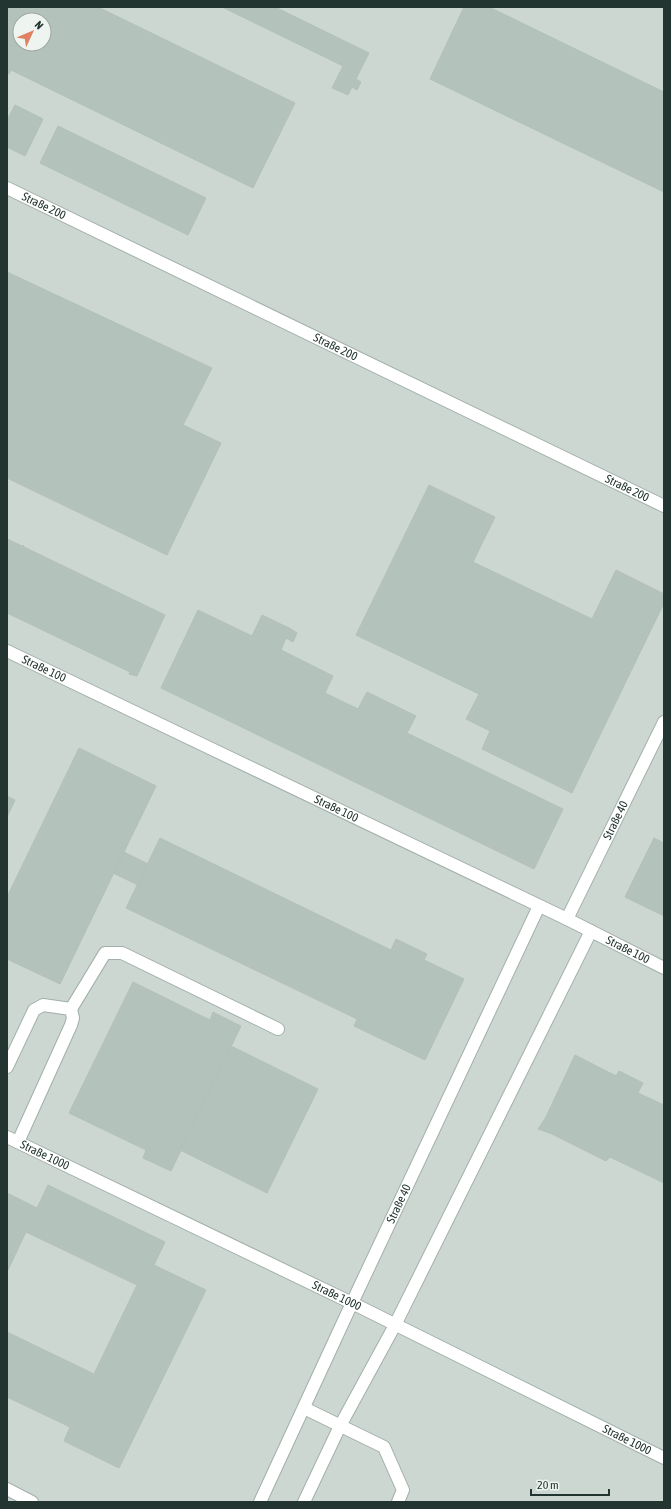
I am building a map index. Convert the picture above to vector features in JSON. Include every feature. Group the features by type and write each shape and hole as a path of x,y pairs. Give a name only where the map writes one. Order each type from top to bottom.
{"street":[{"name":"Straße 200","path":"7,188 664,506"},
{"name":"Straße 100","path":"7,651 567,919 664,968"},
{"name":"Straße 40","path":"567,919 664,722"},
{"name":"Straße 40","path":"260,1502 539,906"},
{"path":"304,1502 340,1426 395,1326 591,931"},
{"path":"18,1142 71,1025 73,1018 71,1009 80,996 95,967 105,953 122,953 278,1029"},
{"path":"7,1067 34,1010 43,1005 71,1009"},
{"name":"Straße 1000","path":"7,1137 352,1304 664,1458"},
{"path":"304,1408 384,1447 403,1490 398,1502"},
{"path":"7,1489 32,1502"}],"shaded area":[{"path":"7,7 664,7 664,1502 7,1502"}],"building":[{"path":"7,7 98,7 295,103 253,188 11,70 9,74 7,73"},
{"path":"222,7 275,7 369,53 356,79 361,82 357,90 352,87 348,95 332,88 343,66"},
{"path":"464,7 489,7 664,92 664,192 430,79"},
{"path":"15,105 43,119 25,156 7,147 7,120"},
{"path":"58,126 206,198 188,235 40,163"},
{"path":"7,272 212,368 183,425 221,443 167,555 7,478"},
{"path":"429,485 495,517 473,562 592,619 616,570 664,594 664,603 572,793 482,749 490,731 466,719 479,694 356,635"},
{"path":"7,539 22,546 23,545 24,547 165,615 137,676 129,674 130,672 7,613"},
{"path":"198,610 252,636 262,615 291,629 297,633 293,642 286,638 281,650 333,676 325,693 358,709 367,692 416,716 407,733 563,809 534,869 161,688"},
{"path":"79,748 156,786 60,984 7,959 7,897"},
{"path":"7,796 15,800 7,817"},
{"path":"160,838 391,950 396,939 427,954 424,960 464,979 425,1060 354,1026 357,1019 126,908"},
{"path":"654,838 664,843 664,916 625,897"},
{"path":"124,852 148,864 138,885 113,873"},
{"path":"133,982 210,1020 213,1012 241,1026 171,1171 143,1158 146,1150 69,1113"},
{"path":"231,1046 318,1089 267,1193 180,1150"},
{"path":"575,1055 616,1076 619,1071 643,1083 638,1093 664,1105 664,1183 610,1157 606,1161 552,1134 538,1129 546,1117"},
{"path":"48,1185 165,1242 154,1265 206,1290 119,1468 64,1441 70,1427 7,1397 7,1332 94,1374 137,1285 26,1232 7,1272 7,1193 37,1208"}]}
